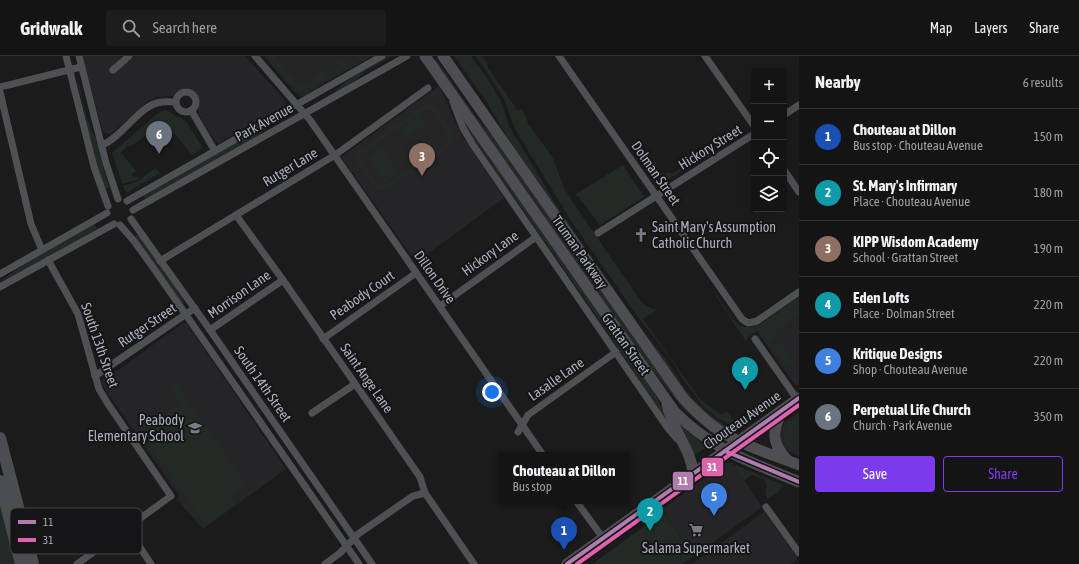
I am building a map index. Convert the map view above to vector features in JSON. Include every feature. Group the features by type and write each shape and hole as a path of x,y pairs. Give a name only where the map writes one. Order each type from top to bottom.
{"main road":[{"name":"Truman Parkway","path":"425,56 666,400 679,416 694,430 726,451 799,482"},
{"name":"Truman Parkway","path":"443,56 673,385 691,407 723,433 799,465"},
{"name":"Chouteau Avenue","path":"567,564 798,399"},
{"path":"666,400 669,414 690,458 693,473"},
{"path":"783,410 775,428 774,438 776,446 787,461"},
{"path":"0,438 18,508"},
{"path":"0,481 10,521"},
{"path":"18,554 21,564"},
{"path":"30,554 33,564"}],"street":[{"path":"66,56 94,167 108,210 109,219 117,224"},
{"path":"79,56 102,145 118,199"},
{"path":"113,70 129,56"},
{"name":"Dillon Drive","path":"255,56 297,104 335,155 440,306 520,428 540,452"},
{"name":"Park Avenue","path":"127,201 382,56"},
{"name":"Park Avenue","path":"133,210 407,56"},
{"name":"Dolman Street","path":"559,56 739,316 748,323 757,321 799,292"},
{"path":"705,56 751,122"},
{"path":"0,87 81,67"},
{"name":"Rutger Lane","path":"160,261 335,155 428,88"},
{"name":"Grattan Street","path":"449,90 463,128 473,145 667,427 685,447"},
{"path":"0,92 31,224 42,250"},
{"path":"186,92 191,94 196,101 191,110 182,111 176,102 180,94 186,92"},
{"path":"102,145 112,140 152,105 164,102 176,102"},
{"path":"787,113 799,105"},
{"path":"191,110 214,151"},
{"name":"Hickory Street","path":"598,233 751,136"},
{"path":"787,174 799,192"},
{"path":"0,274 108,210 114,200 118,199 127,201 132,205 133,210 131,219 126,224 117,224 48,260 0,288"},
{"name":"Saint Ange Lane","path":"236,215 420,477 425,493 474,564"},
{"name":"South 14th Street","path":"131,219 195,308 372,564"},
{"name":"South 14th Street","path":"117,224 134,241 359,564"},
{"name":"Hickory Lane","path":"440,306 536,236"},
{"name":"South 13th Street","path":"48,260 78,314 99,389 172,496 142,517"},
{"name":"Peabody Court","path":"323,339 416,273"},
{"name":"Morrison Lane","path":"210,330 283,280"},
{"name":"Rutger Street","path":"95,376 195,308"},
{"path":"755,339 798,399"},
{"name":"Lasalle Lane","path":"520,428 528,415 616,352"},
{"path":"312,413 355,384"},
{"path":"324,564 346,547 358,534 413,496 425,493"},
{"path":"578,504 602,538"},
{"path":"766,507 799,553"},
{"path":"142,550 151,564"},
{"path":"77,564 91,554"}],"shaded area":[{"path":"82,56 118,56 128,62 136,56 245,56 283,98 285,104 283,109 275,114 269,115 218,143 214,140 199,115 199,100 197,94 192,90 185,88 172,96 157,97 147,102 110,135 103,132"},
{"path":"264,56 372,56 302,97 297,95"},
{"path":"268,56 274,56 301,88 313,80 313,78 322,69 327,74 340,67 338,62 339,60 343,61 347,67 300,93"},
{"path":"388,56 392,56 365,71 349,86 316,103 334,92 351,78"},
{"path":"454,56 471,56 485,75 501,101 509,126 556,205 590,255 692,398 713,417 727,426 726,429 703,411 683,390 509,140 488,104"},
{"path":"475,56 482,56 487,63 487,66 518,111 522,109 529,125 553,158 564,188 572,201 642,303 657,310 643,319 694,391 701,400 721,415 727,411 737,425 732,428 730,427 731,425 717,418 704,407 685,382 670,358 635,313 568,216 515,129 504,99"},
{"path":"436,59 476,117 499,144 713,431 712,433 685,411 637,351 434,61"},
{"path":"78,83 87,119 96,139 104,171 110,187 104,190 95,162"},
{"path":"439,86 461,134 504,198 416,262 341,157"},
{"path":"429,104 438,112 453,135 451,144 435,157 386,188 381,190 375,188 357,162 357,154 361,149 423,106","holes":["428,108 433,111 449,136 448,143 385,185 378,185 360,160 360,155 424,110"]},
{"path":"165,110 186,121 202,147 201,150 192,155 174,133 168,138 164,133 156,139 150,132 133,145 132,144 129,147 128,145 121,153 136,171 132,174 133,177 137,176 139,179 122,184 112,153 157,114"},
{"path":"285,115 251,142 147,201 143,196"},
{"path":"420,115 426,123 408,136 402,127"},
{"path":"466,123 653,390 669,425 609,334 475,141 465,124"},
{"path":"382,148 399,173 385,183 368,158"},
{"path":"696,154 700,159 661,184 656,177 662,172 664,175 668,172 672,174 696,158 694,155"},
{"path":"623,165 644,197 600,225 576,194"},
{"path":"155,168 160,173 128,192 125,191 123,186 138,181"},
{"path":"94,224 97,229 0,284 0,282 21,266"},
{"path":"139,234 183,298 184,308 134,237"},
{"path":"717,295 733,319 739,325 746,327 762,323 799,297 799,314 774,332 777,337 767,345 757,331 747,338 748,340 746,341 716,296"},
{"path":"799,297 799,385 796,385 755,328"},
{"name":"Peabody Elementary School","path":"183,323 187,324 286,469 203,529 178,501 177,499 179,496 102,383 103,379 109,373 117,371"},
{"path":"780,342 795,363 788,368 774,347"},
{"path":"174,381 247,486 232,496 236,503 205,525 140,433 181,404 168,386"},
{"path":"799,412 799,456 786,450 780,444 780,430 785,422"},
{"path":"799,416 799,452 787,446 784,440 783,432 787,425"},
{"path":"676,420 706,446 706,448 694,455"},
{"path":"732,462 762,507 694,556 661,510 722,466"},
{"path":"736,465 783,485 777,493 767,499 765,493 767,486 764,479 752,475 744,480 734,466"},
{"path":"0,504 10,544 10,554 12,554 15,564 0,564"},
{"path":"764,512 797,557 791,564 692,564"},
{"path":"663,513 694,556 682,564 592,564"}],"transit line":[{"name":"11","path":"567,564 799,398"},
{"name":"31","path":"577,564 799,405"},
{"name":"11","path":"725,451 799,482"}],"place":[{"name":"Perpetual Life Church","path":"159,154"},
{"name":"KIPP Wisdom Academy","path":"422,176"},
{"name":"Saint Mary's Assumption Catholic Church","path":"641,235"},
{"name":"Eden Lofts","path":"745,390"},
{"name":"Peabody Elementary School","path":"195,428"},
{"name":"Kritique Designs","path":"714,516"},
{"name":"Salama Supermarket","path":"696,530"},
{"name":"St. Mary's Infirmary","path":"650,531"},
{"name":"Chouteau at Dillon","path":"564,550"}]}
